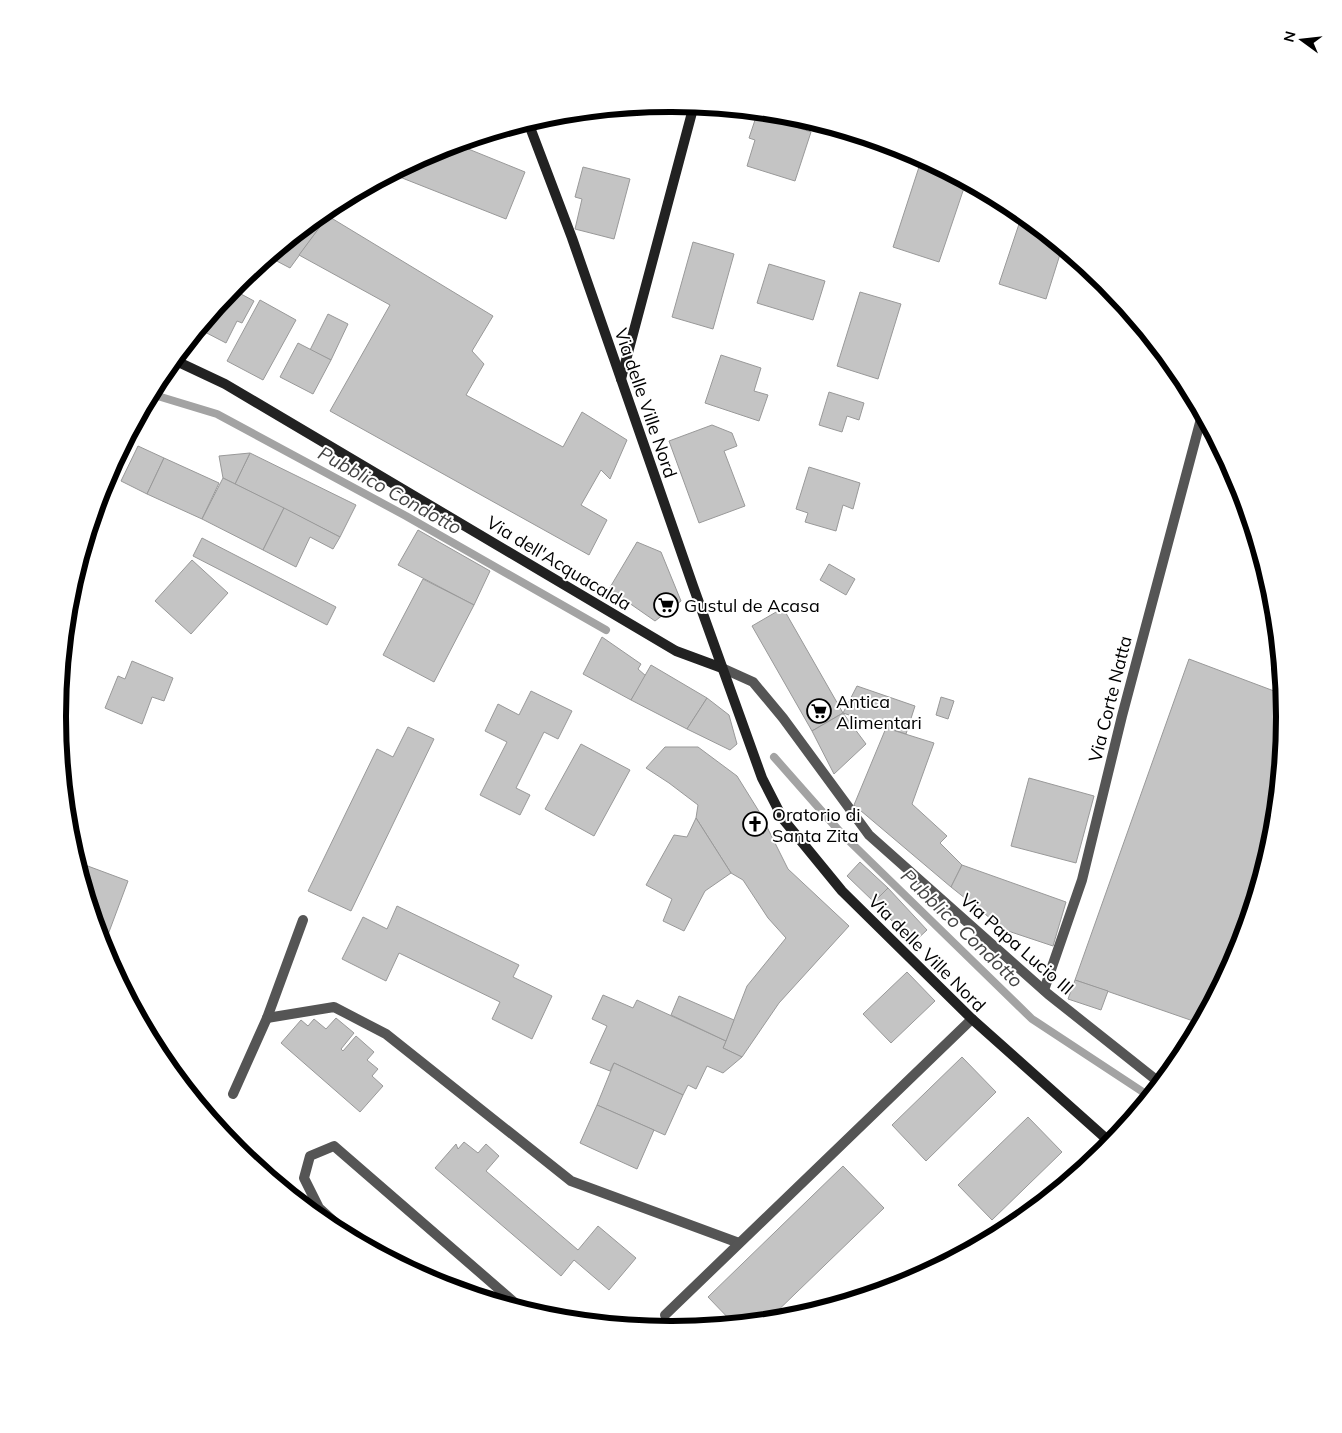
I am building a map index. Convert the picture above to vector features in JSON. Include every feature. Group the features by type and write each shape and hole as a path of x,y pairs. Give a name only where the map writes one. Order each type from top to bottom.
{"street":[{"path":"621,380 692,113"},
{"name":"Via delle Ville Nord","path":"530,128 572,238 722,668 765,785 784,818 842,891 972,1019 1105,1138"},
{"name":"Via dell'Acquacalda","path":"181,363 225,384 676,651 722,668"},
{"name":"Via Corte Natta","path":"1044,990 1082,880 1122,716 1200,423"},
{"name":"Via Papa Lucio III","path":"722,668 753,682 783,718 869,835 1044,990 1156,1078"},
{"path":"234,1094 267,1018 303,920"},
{"path":"267,1018 334,1007 386,1034 571,1181 739,1243"},
{"path":"665,1315 972,1019"},
{"path":"319,1207 304,1178 310,1156 334,1146 512,1300"}],"building":[{"path":"756,118 780,122 811,132 795,181 747,166 755,140 749,138"},
{"path":"466,148 525,172 506,219 399,177"},
{"path":"583,167 630,179 614,239 575,229 582,199 575,197"},
{"path":"919,167 938,174 964,188 939,262 893,247"},
{"path":"330,217 493,316 472,351 484,364 466,395 563,447 582,412 627,440 610,479 601,470 581,505 607,520 589,555 330,411 390,305 299,255 323,223"},
{"path":"323,222 290,268 275,260"},
{"path":"1019,223 1060,254 1046,299 999,284"},
{"path":"693,242 734,254 713,329 672,317"},
{"path":"769,264 825,281 813,320 757,303"},
{"path":"244,288 241,294 254,301 242,323 237,321 226,343 204,332"},
{"path":"860,292 901,304 878,379 837,366"},
{"path":"260,300 296,320 263,380 227,361"},
{"path":"328,314 348,324 331,360 310,350"},
{"path":"298,343 331,360 313,394 280,377"},
{"path":"721,355 761,368 754,391 768,395 759,421 705,403"},
{"path":"829,392 864,403 859,420 847,416 842,432 819,425"},
{"path":"712,425 732,433 737,446 724,451 745,506 699,523 669,441"},
{"path":"138,446 164,458 147,494 121,481"},
{"path":"250,453 356,505 340,537 235,484"},
{"path":"250,453 235,484 223,478 219,456"},
{"path":"164,458 219,483 202,519 147,494"},
{"path":"809,467 860,483 853,509 843,505 836,531 805,522 808,513 796,509"},
{"path":"223,478 284,508 263,550 202,519"},
{"path":"284,508 340,537 333,549 310,537 296,567 263,550"},
{"path":"418,530 490,571 474,605 398,565"},
{"path":"202,538 336,607 327,625 193,556"},
{"path":"637,542 661,552 681,601 655,621 609,589"},
{"path":"192,560 228,593 191,634 155,601"},
{"path":"829,564 855,579 846,595 820,580"},
{"path":"423,579 474,605 434,682 383,655"},
{"path":"783,608 843,713 812,731 752,626"},
{"path":"602,637 641,664 638,669 646,676 631,700 583,674"},
{"path":"1189,659 1275,691 1276,716 1271,795 1255,873 1244,911 1230,948 1194,1021 1075,980"},
{"path":"132,661 173,678 164,701 152,697 142,724 105,708 118,676 125,679"},
{"path":"651,665 707,698 687,729 631,700"},
{"path":"857,686 915,706 906,734 843,713"},
{"path":"531,691 572,711 558,739 544,732 516,788 530,795 520,815 480,795 507,742 485,731 498,704 519,715"},
{"path":"941,697 954,701 948,719 936,715"},
{"path":"707,698 729,715 737,744 730,750 687,729"},
{"path":"843,713 866,744 834,774 812,731"},
{"path":"408,727 434,739 351,911 308,891 377,749 393,757"},
{"path":"886,728 934,743 912,804 947,836 940,843 962,865 951,887 854,805"},
{"path":"581,744 630,770 594,836 545,809"},
{"path":"665,747 698,747 737,776 760,813 788,869 849,926 779,1003 742,1057 723,1048 747,986 786,938 768,918 743,880 731,873 696,818 698,805 646,768"},
{"path":"1029,778 1094,796 1076,863 1011,846"},
{"path":"696,818 731,873 705,891 684,931 663,921 672,899 646,885 674,835 687,837"},
{"path":"860,862 888,888 874,902 847,876"},
{"path":"85,865 128,881 107,936 98,911"},
{"path":"962,865 1066,902 1053,946 1005,930 951,887"},
{"path":"888,888 927,930 913,943 874,902"},
{"path":"397,906 519,965 513,977 552,996 532,1039 492,1019 500,1002 399,953 386,981 342,959 363,917 387,929"},
{"path":"907,972 935,1001 891,1043 863,1014"},
{"path":"1075,980 1108,991 1101,1010 1068,999"},
{"path":"603,995 633,1008 637,1000 726,1041 723,1048 742,1057 723,1073 707,1066 696,1089 688,1085 683,1095 614,1063 610,1071 590,1063 607,1026 592,1019"},
{"path":"679,996 734,1020 726,1041 671,1015"},
{"path":"336,1018 354,1033 341,1049 343,1051 356,1036 374,1052 367,1060 378,1069 372,1076 383,1086 360,1112 281,1043 301,1020 308,1026 314,1019 326,1029"},
{"path":"962,1057 996,1092 926,1161 892,1125"},
{"path":"614,1063 683,1095 665,1135 597,1105"},
{"path":"597,1105 654,1130 637,1169 580,1143"},
{"path":"1028,1117 1062,1152 992,1220 958,1185"},
{"path":"464,1142 478,1153 486,1144 499,1156 486,1171 578,1250 598,1226 636,1258 609,1290 574,1260 561,1276 435,1168 456,1144 458,1149"},
{"path":"843,1166 884,1208 776,1312 728,1318 708,1297"}],"waterway":[{"name":"Pubblico Condotto","path":"158,396 217,414 406,516 606,630"},
{"name":"Pubblico Condotto","path":"774,757 841,833 1032,1019 1144,1093"}],"place":[{"name":"Gustul de Acasa","path":"666,605"},
{"name":"Antica Alimentari","path":"819,711"},
{"name":"Oratorio di Santa Zita","path":"755,824"}]}
